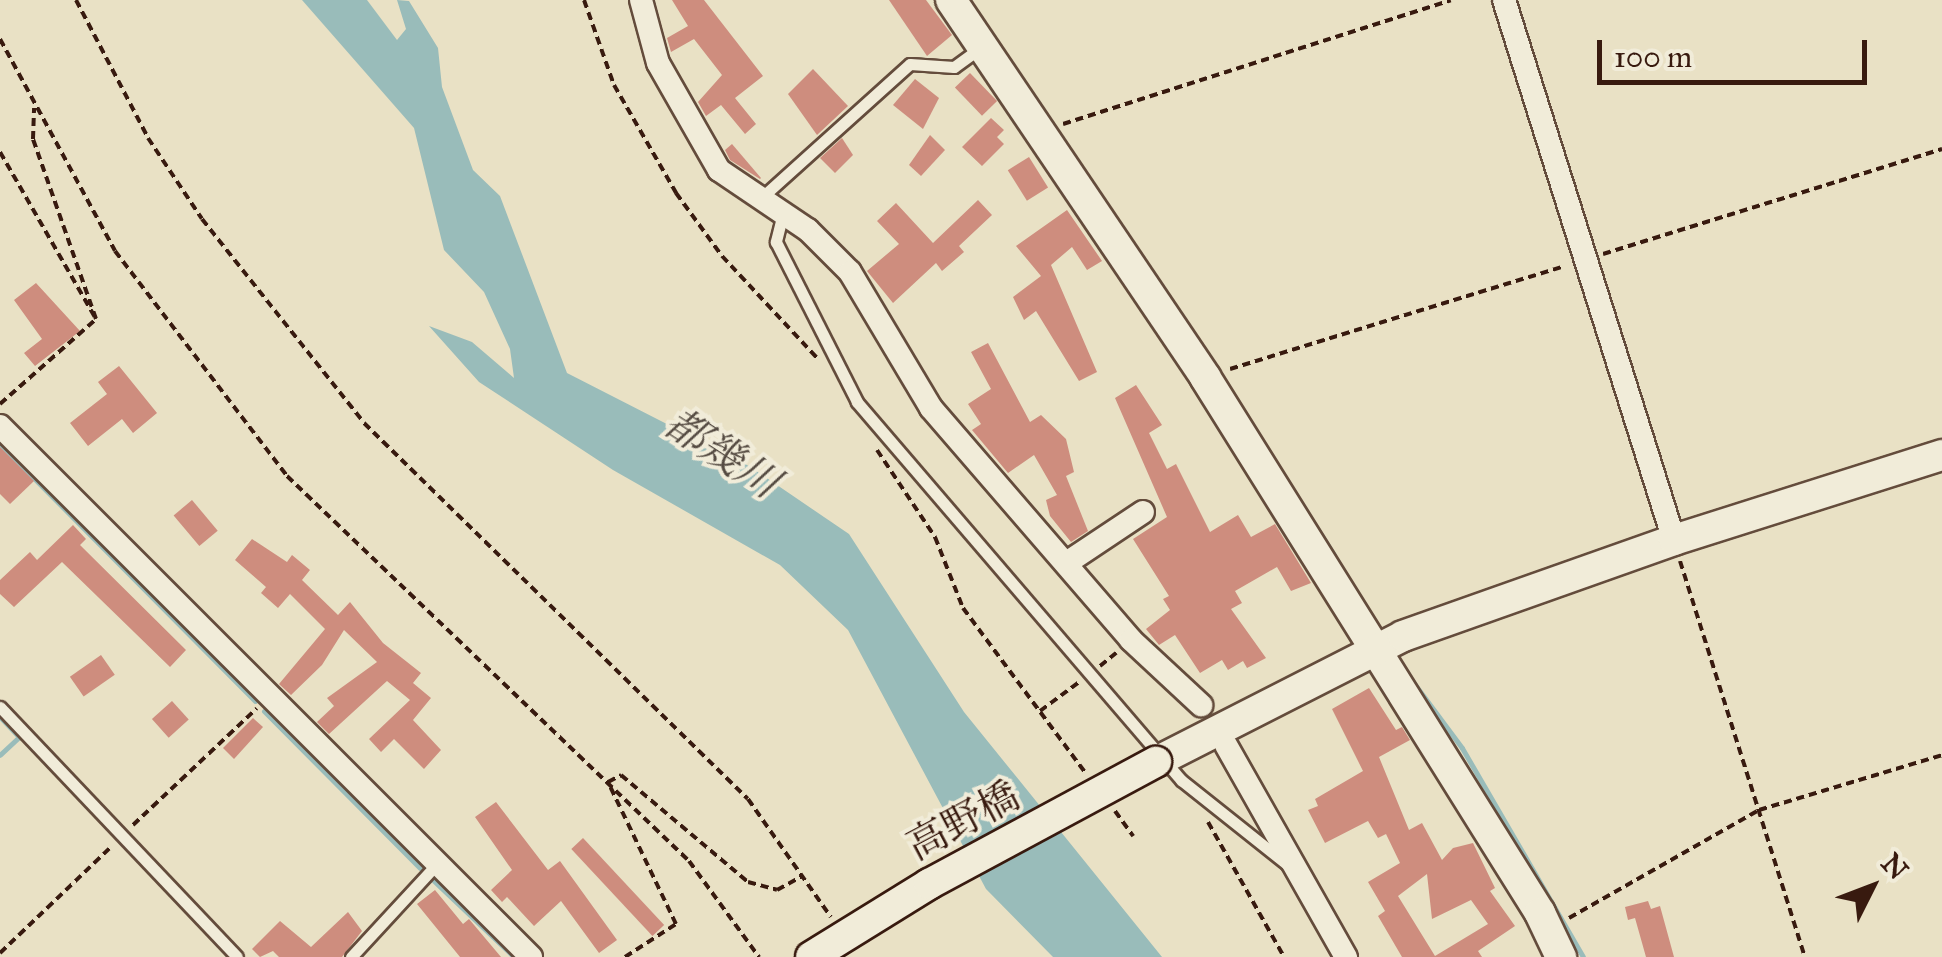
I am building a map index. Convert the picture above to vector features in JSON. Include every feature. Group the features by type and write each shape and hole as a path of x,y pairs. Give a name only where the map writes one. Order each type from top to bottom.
{"street":[{"path":"640,0 658,63 688,122 719,170 783,213 850,272 930,408 1132,640 1201,706"},
{"path":"951,0 1205,377 1554,943"},
{"path":"1504,0 1674,540"},
{"path":"0,427 435,866 531,957"},
{"name":"高野橋","path":"811,957 928,884 1374,648 1674,540 1942,455"},
{"path":"1068,562 1143,512"},
{"path":"1226,745 1303,872 1346,957"}],"lane":[{"path":"761,198 910,64 954,67 983,47"},
{"path":"783,213 776,242 858,402 1159,760 1303,872"},
{"path":"0,707 237,957"},
{"path":"351,957 435,866"}],"path":[{"path":"76,0 148,138 202,219 364,422 736,786 840,929"},
{"path":"584,0 614,85 676,194 733,268 831,373"},
{"path":"1039,131 1451,0"},
{"path":"0,39 115,251 287,476 690,861 759,957"},
{"path":"0,404 94,328 96,319 33,139 34,104"},
{"path":"0,152 96,319"},
{"path":"874,446 935,537 963,608 1087,774"},
{"path":"1674,540 1805,957"},
{"path":"1095,670 1123,646"},
{"path":"1040,711 1087,676"},
{"path":"0,953 268,698"},
{"path":"1554,943 1759,810 1942,755"},
{"path":"608,782 621,775 748,882 777,890 803,875"},
{"path":"608,782 676,924 625,957"},
{"path":"1110,805 1133,836"},
{"path":"1200,811 1284,957"}],"water":[{"name":"都幾川","path":"302,0 367,0 397,40 406,29 397,0 409,1 438,48 442,87 473,170 500,196 567,373 749,466 849,534 964,712 1162,957 1053,957 986,889 848,630 780,565 613,470 479,382 429,326 472,342 514,378 510,349 484,292 444,250 414,128"}],"building":[{"path":"672,0 704,0 763,76 735,98 756,124 745,134 721,105 706,116 698,102 722,75 694,39 671,52 667,38 688,26"},
{"path":"889,0 926,0 952,35 927,56"},
{"path":"813,69 848,106 817,135 788,94"},
{"path":"970,73 997,101 982,116 955,88"},
{"path":"915,79 939,98 923,129 893,105"},
{"path":"991,118 1004,130 997,137 1004,144 982,166 962,147"},
{"path":"930,135 945,150 921,176 909,165"},
{"path":"842,138 853,155 835,173 820,158"},
{"path":"732,144 760,179 730,160 725,150"},
{"path":"1029,157 1048,188 1027,201 1008,170"},
{"path":"978,200 992,215 959,246 964,252 942,271 936,263 893,303 867,271 899,244 877,221 896,203 933,243"},
{"path":"1067,210 1102,261 1087,270 1072,247 1051,265 1097,372 1079,381 1036,311 1024,320 1013,297 1041,276 1016,246"},
{"path":"36,283 80,331 35,366 24,353 42,339 14,300"},
{"path":"988,343 1030,422 1041,415 1066,439 1074,472 1066,476 1088,531 1071,542 1050,516 1046,500 1057,495 1034,455 1008,473 972,430 981,424 968,404 991,389 971,352"},
{"path":"119,366 157,413 133,433 122,419 88,446 70,423 107,394 98,382"},
{"path":"1136,385 1162,425 1149,433 1167,469 1176,464 1210,532 1238,515 1251,537 1275,524 1311,583 1291,591 1277,567 1235,591 1242,603 1231,609 1266,658 1247,668 1243,661 1228,670 1222,660 1200,673 1175,635 1159,645 1146,629 1170,610 1163,599 1169,596 1133,539 1167,517 1115,398"},
{"path":"0,447 34,481 10,504 0,494"},
{"path":"192,500 218,531 199,546 174,515"},
{"path":"73,525 86,539 80,545 186,650 170,667 62,562 14,607 0,594 0,580 30,552 37,560"},
{"path":"252,539 287,562 292,555 310,570 302,580 338,615 350,602 383,643 421,673 413,683 431,698 413,720 441,750 424,769 394,739 381,752 369,739 410,700 387,681 329,734 317,722 334,706 327,698 377,662 344,630 322,665 291,695 279,684 325,629 290,594 278,608 261,593 266,587 235,560"},
{"path":"101,655 115,675 84,696 70,677"},
{"path":"1369,688 1396,730 1402,727 1410,740 1379,757 1409,830 1422,823 1442,860 1453,848 1473,843 1495,888 1490,891 1515,926 1478,951 1482,957 1402,957 1378,916 1385,911 1368,882 1400,863 1386,834 1378,838 1368,821 1325,843 1308,810 1318,806 1315,799 1363,771 1332,709","holes":["1427,874 1432,919 1471,900 1488,924 1435,956 1398,896"]},
{"path":"172,701 189,720 169,738 152,719"},
{"path":"253,718 263,727 234,759 223,748"},
{"path":"496,802 548,870 560,861 617,940 599,953 561,901 534,926 507,897 502,902 491,890 512,870 475,817"},
{"path":"583,838 664,925 652,936 571,849"},
{"path":"435,890 463,924 469,919 501,957 460,957 417,904"},
{"path":"1648,901 1651,909 1660,906 1674,957 1646,957 1635,918 1628,920 1625,907"},
{"path":"348,912 362,931 342,957 279,957 273,951 260,957 252,949 280,921 311,947"}],"waterway":[{"path":"1167,294 1334,555"},
{"path":"0,444 255,701"},
{"path":"1410,678 1462,748 1583,957"},
{"path":"264,711 420,868"},
{"path":"0,717 19,737 0,755"},
{"path":"434,881 514,957"}]}
